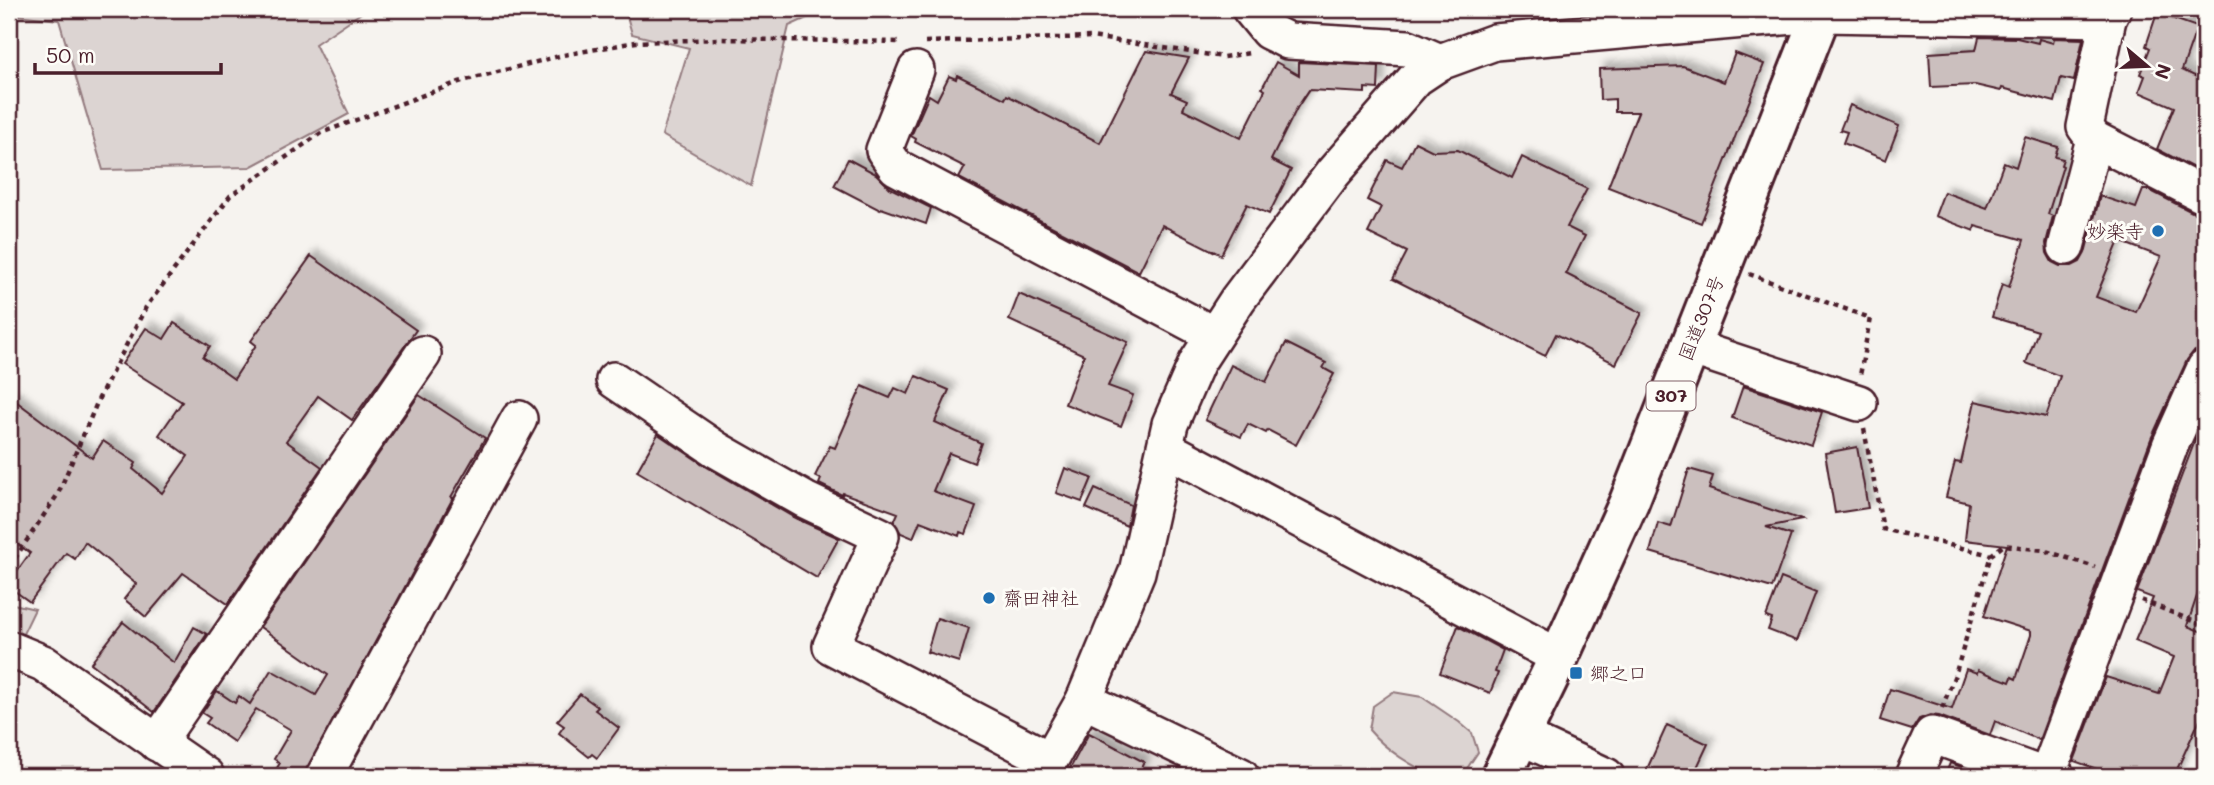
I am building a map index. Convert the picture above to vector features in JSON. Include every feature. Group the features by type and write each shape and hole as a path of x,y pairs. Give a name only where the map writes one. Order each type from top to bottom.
{"highway":[{"name":"国道307号","path":"1501,776 1559,657 1629,502 1822,11"}],"street":[{"path":"1250,9 1268,31 1288,41 1408,48 1440,62"},
{"path":"614,380 717,450 805,500 881,536 831,646 1045,768 1084,699 1137,572 1170,424 1197,362 1238,299 1333,173 1416,78 1440,62 1495,42 1822,11 2110,14 2085,127 2094,139 2205,196"},
{"path":"914,51 884,150 896,167 1214,335"},
{"path":"2066,247 2094,139"},
{"path":"1690,347 1859,404"},
{"path":"157,743 424,354"},
{"path":"2055,776 2052,764 2118,583 2170,446 2205,368"},
{"path":"324,776 519,419"},
{"path":"1165,448 1559,657"},
{"path":"9,649 43,663 206,776"},
{"path":"1084,699 1241,776"},
{"path":"1913,776 1932,735 2045,776"},
{"path":"1520,736 1606,776"}],"path":[{"path":"9,567 58,494 99,398 146,307 230,196 321,133 459,82 563,55 636,41 720,39 914,51 1092,37 1223,57 1268,50 1288,41"},
{"path":"1932,735 1955,672 1991,555 2004,545 2043,550 2205,626"}],"shaded area":[{"path":"9,9 367,9 315,44 349,114 250,167 103,170 59,20 9,14"},
{"path":"625,9 827,9 789,26 751,186 662,135 689,48 632,34"},
{"path":"9,603 35,609 22,636 9,634"},
{"path":"1393,692 1422,697 1472,733 1478,752 1464,773 1443,777 1428,773 1391,751 1369,730 1373,706"},
{"path":"1093,715 1214,776 1050,776"}],"building":[{"path":"2157,13 2197,27 2182,70 2205,81 2205,174 2157,149 2174,107 2139,92 2145,76 2140,74 2150,48 2146,46"},
{"path":"1979,37 2017,38 2038,43 2039,39 2053,43 2054,38 2083,39 2074,81 2061,78 2055,102 2002,88 2001,91 1975,85 1931,87 1929,53 1976,50"},
{"path":"1146,51 1189,58 1171,93 1187,100 1183,109 1241,138 1276,62 1299,75 1299,62 1379,66 1378,89 1365,88 1365,93 1309,90 1271,160 1291,170 1269,214 1247,204 1221,255 1162,225 1139,272 959,178 965,167 915,142 916,139 911,136 929,95 937,100 949,76 956,79 957,75 1005,99 1007,95 1100,143"},
{"path":"1735,53 1764,64 1701,223 1608,187 1638,112 1615,112 1615,99 1600,100 1599,69 1683,66 1724,82"},
{"path":"1850,105 1899,126 1886,160 1843,143 1847,132 1840,130"},
{"path":"2025,137 2058,147 2055,157 2063,159 2063,166 2048,214 2053,216 2046,243 2052,262 2060,266 2072,266 2080,262 2085,253 2100,196 2136,208 2143,190 2149,190 2205,216 2205,335 2200,349 2193,352 2187,360 2151,439 2039,740 1995,721 1990,735 1939,716 1930,715 1919,719 1912,730 1880,720 1890,689 1952,709 1966,669 1977,673 1978,670 2010,682 2012,677 2016,679 2031,635 2031,631 1984,616 2007,545 1965,540 1969,503 1946,497 1955,462 1961,463 1975,401 2046,417 2060,376 2026,363 2038,331 1992,317 2002,284 2009,287 2024,240 1975,226 1974,231 1935,216 1944,192 1987,208 2004,162 2016,167","holes":["2119,241 2161,257 2136,312 2096,297"]},
{"path":"1415,142 1433,151 1458,150 1512,178 1522,157 1587,189 1567,227 1585,236 1566,274 1642,313 1616,364 1556,334 1545,356 1393,279 1407,252 1368,233 1381,207 1367,200 1387,160 1402,167"},
{"path":"848,159 876,174 890,188 931,208 926,224 881,208 880,210 834,186"},
{"path":"311,256 416,330 352,420 318,396 286,441 322,467 228,604 183,573 146,617 124,599 136,584 85,542 75,559 66,553 30,602 9,587 9,582 30,553 9,538 9,396 92,458 103,441 136,463 133,469 162,493 188,456 159,435 182,402 122,364 146,328 164,339 174,323 210,346 203,357 234,379 256,345 251,341"},
{"path":"1019,294 1128,342 1108,386 1133,395 1121,426 1065,404 1084,355 1009,320"},
{"path":"1286,343 1326,363 1323,368 1334,374 1296,445 1268,430 1266,433 1248,424 1241,437 1205,420 1231,365 1266,382"},
{"path":"916,376 949,390 935,422 981,443 974,463 949,453 933,491 976,507 966,534 960,532 959,536 920,521 913,538 901,533 894,522 898,513 843,493 842,495 819,484 821,479 815,476 830,446 835,448 862,386 890,398 895,388 908,394"},
{"path":"1743,386 1822,412 1811,445 1732,418"},
{"path":"419,395 485,438 303,776 272,776 280,763 274,759 291,730 256,709 234,742 206,723 210,718 202,713 217,691 235,703 239,696 250,704 271,670 316,695 328,675 260,627"},
{"path":"2198,433 2205,436 2205,572 2187,626 2205,633 2205,708 2174,776 2117,776 2074,761 2106,677 2159,694 2174,657 2135,641 2153,598 2137,592"},
{"path":"658,434 707,467 795,518 839,538 817,578 637,471"},
{"path":"1857,447 1868,508 1835,513 1825,453"},
{"path":"1065,468 1092,478 1082,502 1056,493"},
{"path":"1689,469 1713,476 1709,489 1802,520 1766,527 1791,535 1772,588 1650,552 1658,523 1671,527"},
{"path":"1095,489 1131,505 1127,526 1086,508"},
{"path":"1781,578 1816,592 1797,641 1768,630 1772,619 1766,617"},
{"path":"937,618 969,628 959,662 927,652"},
{"path":"123,622 174,663 194,627 207,634 154,712 91,663"},
{"path":"1458,626 1503,650 1490,693 1440,673"},
{"path":"580,694 598,707 595,710 619,728 597,758 592,754 589,757 559,733 564,726 557,721"},
{"path":"1667,725 1708,744 1693,776 1663,776 1647,769"},
{"path":"1089,733 1144,762 1137,776 1066,776"},
{"path":"1950,763 1976,772 1975,776 1945,776"}],"place":[{"name":"妙楽寺","path":"2158,231"},
{"name":"齋田神社","path":"989,598"},
{"name":"郷之口","path":"1576,673"}]}
